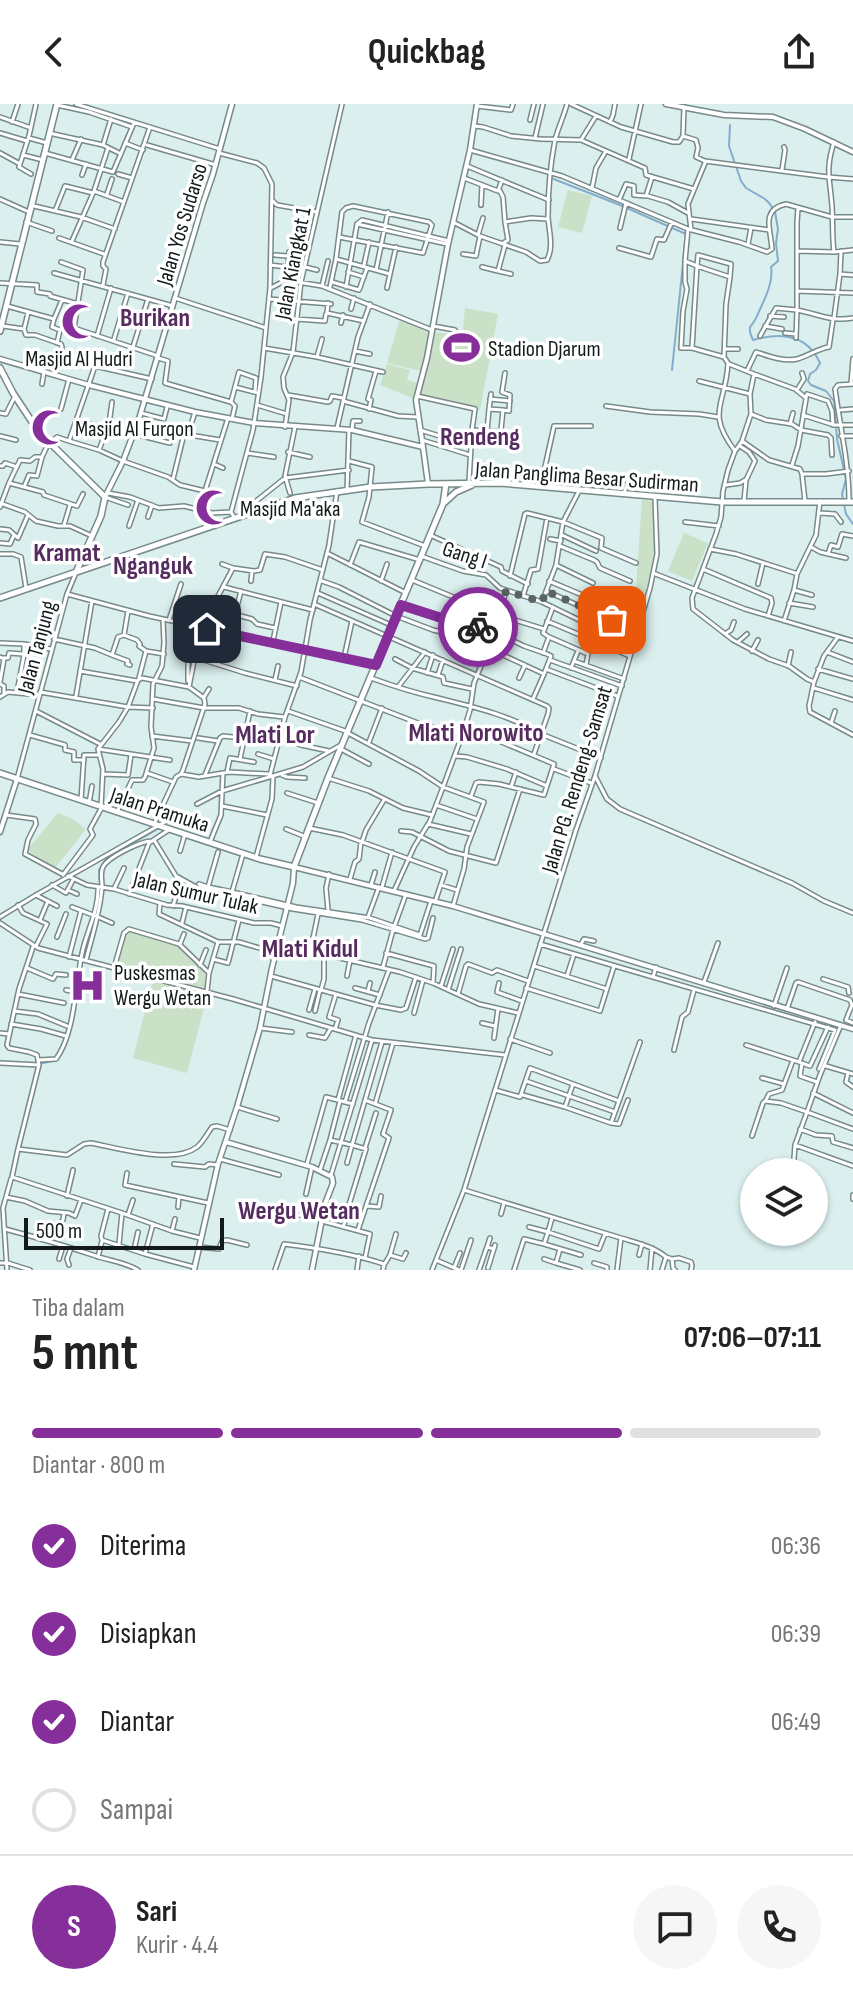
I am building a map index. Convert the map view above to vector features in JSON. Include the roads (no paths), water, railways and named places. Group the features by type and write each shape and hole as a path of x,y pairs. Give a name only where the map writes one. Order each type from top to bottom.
{"main road":[{"path":"1,328 57,105"},
{"path":"0,368 38,431 106,495 101,516 77,571"},
{"path":"443,504 456,492 477,483"},
{"name":"Jalan Panglima Besar Sudirman","path":"0,598 233,516 295,498 371,487 477,483 541,485 579,491 722,502 850,501"},
{"path":"295,865 328,778 443,504 446,484"},
{"name":"Jalan Pramuka","path":"0,773 154,827 170,829 256,858 295,865"}],"street":[{"path":"12,122 18,104"},
{"path":"31,174 20,169 20,164 36,104"},
{"path":"76,104 111,118"},
{"name":"Jalan Yos Sudarso","path":"106,495 134,434 152,379 232,104"},
{"name":"Jalan Kiangkat 1","path":"285,427 288,395 282,383 283,377 293,352 301,282 342,104"},
{"path":"428,484 417,396 477,105 511,110 513,104"},
{"path":"530,120 534,104"},
{"path":"535,138 543,104"},
{"path":"453,222 479,236 526,252 540,261 547,260 551,252 548,219 550,172 556,138 569,104 636,132 679,142"},
{"path":"610,122 615,104"},
{"path":"629,160 641,104"},
{"path":"668,104 724,115 773,117 853,152"},
{"path":"711,104 711,113"},
{"path":"57,105 150,127 264,168 272,184 270,288 257,392"},
{"path":"678,148 683,136 684,107"},
{"path":"581,140 596,115"},
{"path":"0,117 31,128"},
{"path":"72,241 93,192 111,118"},
{"path":"23,155 72,160 115,171 133,125"},
{"path":"474,126 503,135 581,140 645,168 646,175 694,189"},
{"path":"103,285 106,254 150,127"},
{"path":"0,133 47,143"},
{"path":"49,133 106,146 121,154"},
{"path":"683,136 696,140 696,157 705,161 853,179"},
{"path":"72,160 81,139"},
{"path":"834,142 828,177 834,252"},
{"path":"125,143 143,150"},
{"path":"145,144 216,165"},
{"path":"782,170 784,147"},
{"path":"470,150 570,179 671,225 767,252 772,249 768,219 774,210 786,204 832,217 853,217"},
{"path":"592,190 596,168 606,151"},
{"path":"0,153 20,164"},
{"path":"705,161 688,204 691,219 685,263 687,289 681,348 724,357 728,363 797,390 806,398"},
{"path":"82,175 86,164"},
{"path":"467,165 549,200"},
{"path":"118,174 132,178"},
{"path":"646,196 653,177"},
{"path":"464,178 499,190"},
{"path":"106,196 112,179"},
{"path":"498,271 508,240 503,197 499,190 502,179"},
{"path":"619,200 624,185 628,184 634,186 633,195 668,202 688,213"},
{"path":"481,205 482,185"},
{"path":"55,211 65,186 124,202"},
{"path":"0,199 115,229"},
{"path":"272,200 277,205 317,212"},
{"path":"620,228 625,205"},
{"path":"339,237 354,239 381,244 423,253 432,225 388,212 353,206 346,208 342,212 330,284 359,290 369,242"},
{"path":"765,326 796,336 798,208"},
{"path":"376,270 388,212"},
{"path":"463,254 476,256 483,218"},
{"path":"505,222 548,219"},
{"path":"691,219 769,230"},
{"path":"26,222 52,231"},
{"path":"346,287 357,224 448,242"},
{"path":"619,248 651,257 657,239 664,240 671,225"},
{"path":"748,245 751,228"},
{"path":"59,238 106,254"},
{"path":"0,242 20,244"},
{"path":"810,245 810,251"},
{"path":"387,288 396,247"},
{"path":"796,251 853,250"},
{"path":"747,371 756,352 790,360 829,347 841,251"},
{"path":"275,255 289,254 288,266"},
{"path":"692,348 698,255 731,264 724,357"},
{"path":"336,259 390,274"},
{"path":"322,286 328,261"},
{"path":"61,262 82,268 74,328 168,361 165,383 231,402 235,406 220,440 198,510"},
{"path":"685,263 730,277"},
{"path":"270,265 317,270"},
{"path":"482,267 511,274"},
{"path":"348,272 364,277"},
{"path":"54,273 173,306"},
{"path":"840,274 853,275"},
{"path":"270,288 286,280 322,286 432,328 455,330"},
{"path":"0,283 37,285 37,292 78,304"},
{"path":"97,336 111,288"},
{"path":"796,291 853,293"},
{"path":"114,341 128,293"},
{"path":"175,298 266,328"},
{"path":"351,309 354,298"},
{"path":"133,347 148,299"},
{"path":"269,299 330,304 325,321 296,319"},
{"path":"57,343 60,330 52,327 62,300"},
{"path":"337,429 355,351 370,304"},
{"path":"7,306 54,319"},
{"path":"760,336 776,308 811,312 833,320 853,318"},
{"path":"29,312 25,334 62,347 55,375"},
{"path":"327,313 364,321"},
{"path":"341,323 343,315"},
{"path":"770,316 784,317"},
{"path":"1,328 24,329"},
{"path":"317,357 322,339"},
{"path":"264,348 383,372"},
{"path":"725,349 738,349"},
{"path":"355,351 370,354"},
{"path":"69,441 98,358"},
{"path":"0,359 195,412 285,427 351,430 423,447"},
{"path":"836,426 839,410 836,387 852,384 853,359"},
{"path":"42,384 45,361"},
{"path":"728,363 718,417 723,433 735,451"},
{"path":"97,365 152,379"},
{"path":"369,409 371,400 368,399 376,371"},
{"path":"106,495 167,508 184,506 233,516 257,405 256,378 239,372 231,402"},
{"path":"489,409 509,411 510,394 502,392 505,373"},
{"path":"797,390 804,379 802,373"},
{"path":"754,374 750,394 751,414 728,470 719,526 692,598 693,609 752,651 788,666 814,682"},
{"path":"61,409 69,379"},
{"path":"699,381 750,394"},
{"path":"235,387 257,392"},
{"path":"792,465 807,394 828,401 841,436 851,479 850,501"},
{"path":"288,395 328,402 332,396 369,409 418,417"},
{"path":"417,396 475,409 469,483"},
{"path":"0,413 6,414 16,397"},
{"path":"487,431 491,397 510,401"},
{"path":"99,450 110,419 112,402"},
{"path":"141,413 164,419 167,405"},
{"path":"257,405 287,414"},
{"path":"606,406 718,417"},
{"path":"839,410 853,409"},
{"path":"472,430 500,432 503,410"},
{"path":"172,480 195,412"},
{"path":"790,424 793,413"},
{"path":"751,414 828,435 832,455"},
{"path":"803,415 836,426 853,425"},
{"path":"77,421 107,428"},
{"path":"347,490 351,430 353,421 360,421"},
{"path":"541,485 553,428 591,426"},
{"path":"290,493 285,478 295,427"},
{"path":"420,430 456,441"},
{"path":"134,434 170,443 173,431 220,440"},
{"path":"0,436 16,440"},
{"path":"841,436 853,436"},
{"path":"24,487 29,475 37,476 49,443 57,437 99,450 168,477 180,485 205,491"},
{"path":"422,440 470,455"},
{"path":"740,443 769,460 800,469 805,501"},
{"path":"740,443 755,461"},
{"path":"288,452 310,457"},
{"path":"247,453 274,457"},
{"path":"744,501 746,480 760,455"},
{"path":"42,457 20,460 0,505 36,521 64,525 92,536"},
{"path":"349,461 372,466 363,524 425,546"},
{"path":"0,466 5,463 17,467"},
{"path":"214,464 223,468"},
{"path":"255,502 285,478 349,470"},
{"path":"802,474 847,471"},
{"path":"726,485 746,480"},
{"path":"624,494 628,482"},
{"path":"9,483 79,506 83,494"},
{"path":"256,858 272,799 274,759 297,686 327,553 337,491"},
{"path":"542,602 556,565 563,522 579,491"},
{"path":"106,495 128,505"},
{"name":"Jalan PG. Rendeng-Samsat","path":"432,1270 464,1190 638,632 657,554 655,498"},
{"path":"129,526 138,500"},
{"path":"784,621 797,574 816,535 820,501"},
{"path":"64,525 70,504"},
{"path":"148,517 152,505"},
{"path":"510,576 527,513 563,522 602,538 601,548 636,563"},
{"path":"820,513 835,514 841,522"},
{"path":"0,529 9,530 19,537 28,515"},
{"path":"523,596 531,570 538,569 547,518"},
{"path":"685,522 719,526"},
{"path":"828,554 831,545 838,547 842,534 853,536"},
{"path":"0,543 10,544 14,535"},
{"path":"430,535 501,567 502,571 528,584"},
{"path":"562,535 596,551"},
{"path":"550,539 594,560 600,568 630,581"},
{"name":"Gang I","path":"350,565 359,542 486,575 506,591 542,602 633,646"},
{"path":"811,547 846,558"},
{"path":"710,549 797,574"},
{"path":"327,553 406,593"},
{"path":"0,554 21,557 26,588"},
{"path":"222,564 260,570 265,554 285,557 323,570"},
{"path":"758,584 763,563"},
{"path":"381,581 387,564"},
{"path":"556,565 593,583"},
{"path":"188,686 188,654 198,627 233,568"},
{"path":"703,569 771,598 768,617"},
{"name":"Jalan Tanjung","path":"17,779 54,639 77,571"},
{"path":"251,581 252,571"},
{"path":"653,573 768,617 853,641"},
{"path":"321,580 396,616 441,633 490,643 501,649 503,655 544,674"},
{"path":"412,580 500,616 544,629"},
{"path":"549,581 587,597"},
{"path":"169,620 181,584"},
{"path":"247,592 249,586"},
{"path":"224,587 313,610"},
{"path":"794,590 812,595"},
{"path":"235,614 241,591"},
{"path":"394,891 451,773 471,705 472,689 495,631 506,591"},
{"path":"546,591 638,632"},
{"path":"318,593 392,625"},
{"path":"67,594 163,619 376,665"},
{"path":"76,697 92,601"},
{"path":"272,643 281,602"},
{"path":"789,603 813,607"},
{"path":"314,604 549,708 533,755"},
{"path":"401,605 454,622 484,627 550,655 533,700"},
{"path":"553,607 544,635 588,655 586,665"},
{"path":"211,608 275,628"},
{"path":"124,635 128,610"},
{"path":"117,812 132,780 144,779 152,757 155,680 164,654 163,619"},
{"path":"344,658 352,621"},
{"path":"547,621 630,656"},
{"path":"725,634 734,622"},
{"path":"188,686 194,657 207,629"},
{"path":"738,642 747,634"},
{"path":"112,655 118,637 124,635 137,640 146,651 164,654"},
{"path":"543,653 549,637"},
{"path":"838,637 818,669 809,710 853,735"},
{"path":"54,639 112,655 128,661 130,665"},
{"path":"752,651 758,640"},
{"path":"0,643 52,649"},
{"path":"17,692 24,644"},
{"path":"65,876 93,835 90,829 101,807 103,774 98,752 100,744 128,707 146,651"},
{"path":"571,668 578,651"},
{"path":"398,687 425,652"},
{"path":"788,666 791,652"},
{"path":"827,652 853,662"},
{"path":"24,654 9,653 8,658 2,658 2,695 39,693 153,708"},
{"path":"427,673 433,655"},
{"path":"194,657 297,686"},
{"path":"395,659 412,668 443,677 443,682 472,689"},
{"path":"438,676 443,660"},
{"path":"550,660 622,686"},
{"path":"574,661 624,679"},
{"path":"519,678 525,665"},
{"path":"275,680 278,666"},
{"path":"546,669 619,696"},
{"path":"818,669 853,679"},
{"path":"80,671 188,686 204,697"},
{"path":"299,677 423,725 492,738 554,764 544,795 477,783 471,796"},
{"path":"371,678 471,705 601,758"},
{"path":"814,688 853,700"},
{"path":"154,827 177,776 181,774 209,689"},
{"path":"419,701 422,694"},
{"path":"153,699 204,708 239,708 285,717"},
{"path":"368,744 382,708"},
{"path":"36,711 100,744"},
{"path":"240,759 250,711"},
{"path":"288,711 348,733 443,787 484,802 467,847 453,906"},
{"path":"831,723 835,711"},
{"path":"30,735 65,745 65,750 74,752 74,762 84,760"},
{"path":"205,776 221,736 225,735 279,740 329,751"},
{"path":"152,736 192,741"},
{"path":"198,738 219,741"},
{"path":"181,774 205,776 225,772 282,775 342,746 369,764"},
{"path":"81,800 85,754 131,754 170,760"},
{"path":"103,774 128,775 131,754"},
{"path":"258,754 274,759"},
{"path":"455,756 516,772 547,786"},
{"path":"210,842 222,806 229,758 254,762"},
{"path":"554,769 593,783"},
{"path":"511,787 516,772"},
{"path":"147,773 174,782"},
{"path":"282,775 305,778"},
{"path":"197,804 222,791 272,776"},
{"path":"595,776 607,799 620,809 792,883 853,913"},
{"path":"328,778 369,791 414,812 432,815"},
{"path":"0,832 17,779"},
{"path":"89,803 92,786"},
{"path":"401,831 412,832 446,850 496,862 520,789"},
{"path":"287,793 318,803"},
{"path":"350,879 366,830 385,798"},
{"path":"436,805 477,819"},
{"path":"222,806 267,815"},
{"path":"0,811 36,820 25,854 73,880 64,893 52,885"},
{"path":"0,1063 39,1062 57,1058 69,1026 82,960 95,916 102,869 112,856 179,814"},
{"path":"428,824 472,834"},
{"path":"154,840 172,872 181,880 207,889 421,934 445,872 343,835 309,828"},
{"path":"129,894 148,844 170,829"},
{"path":"286,829 306,837"},
{"path":"180,851 185,834"},
{"path":"0,917 65,876 140,843 154,840"},
{"path":"207,889 218,852"},
{"path":"368,918 392,852"},
{"path":"232,894 243,854"},
{"path":"102,1240 195,1269 218,1165 260,1028 295,865 453,906 574,954 614,966 704,982 759,1004 775,1004 789,1009 835,1031 800,1128 794,1158"},
{"path":"114,889 124,868"},
{"path":"371,885 375,872"},
{"path":"328,912 326,891 329,874"},
{"name":"Jalan Sumur Tulak","path":"73,880 173,906 282,926"},
{"path":"173,906 181,880"},
{"path":"199,884 207,889"},
{"path":"441,885 458,890"},
{"path":"68,890 77,894"},
{"path":"383,968 406,894"},
{"path":"36,895 57,906"},
{"path":"39,920 48,901"},
{"path":"160,903 159,914 182,924 186,931 218,942 234,941 350,960 416,977 479,1004 518,1013"},
{"path":"18,905 23,913 46,923 46,927 58,935 66,914"},
{"path":"287,906 368,918 427,939 433,918"},
{"path":"72,907 112,923"},
{"path":"182,924 186,907"},
{"path":"69,957 81,911"},
{"path":"310,953 318,913"},
{"path":"213,959 228,963 239,920"},
{"path":"0,923 34,946 264,1007 372,1040 505,1055"},
{"path":"7,1045 18,994 34,946 46,927"},
{"path":"114,968 127,930 180,944 209,973"},
{"path":"206,937 208,930"},
{"path":"180,944 186,931"},
{"path":"542,939 581,943 695,989 789,1009"},
{"path":"581,943 584,939 594,941"},
{"path":"207,992 218,942"},
{"path":"704,982 718,943"},
{"path":"441,986 453,949"},
{"path":"448,990 461,949"},
{"path":"200,965 206,950"},
{"path":"386,953 434,966 433,983"},
{"path":"567,976 574,954"},
{"path":"309,1010 324,979 324,955"},
{"path":"347,976 350,960"},
{"path":"458,994 468,964 528,981"},
{"path":"533,966 607,989"},
{"path":"526,988 600,1011 614,966"},
{"path":"27,968 53,979 56,974 66,975"},
{"path":"775,1004 787,968"},
{"path":"341,1101 389,970"},
{"path":"270,976 404,1010 416,977"},
{"path":"823,979 848,987 851,994 845,998"},
{"path":"414,1013 423,980"},
{"path":"789,1009 797,982 852,1001 846,1020 852,1026"},
{"path":"368,991 370,983"},
{"path":"499,983 497,992 522,1001"},
{"path":"355,988 380,995"},
{"path":"674,1050 682,1017 688,1012 695,989"},
{"path":"66,990 76,992"},
{"path":"315,1011 319,990"},
{"path":"18,994 64,1003"},
{"path":"309,1035 325,1038 333,1029 338,1020 329,1017 336,994"},
{"path":"494,1038 498,1009"},
{"path":"14,1011 38,1014 69,1026"},
{"path":"815,1021 852,1026"},
{"path":"815,1021 801,1063 800,1076 818,1082"},
{"path":"482,1023 495,1026"},
{"path":"11,1024 66,1036"},
{"path":"822,1068 841,1025"},
{"path":"810,1066 828,1027"},
{"path":"260,1028 292,1032"},
{"path":"0,1033 9,1034"},
{"path":"320,1170 341,1101 356,1035"},
{"path":"510,1039 550,1053"},
{"path":"312,1270 322,1218 333,1183 331,1175 372,1040"},
{"path":"347,1163 382,1042"},
{"path":"611,1123 640,1042"},
{"path":"375,1104 393,1043"},
{"path":"0,1045 34,1053 39,1062 3,1208 7,1270"},
{"path":"746,1045 810,1066 851,1074 846,1084 853,1087"},
{"path":"752,1136 763,1103 769,1094 779,1092 793,1060"},
{"path":"495,1090 517,1097 522,1094 530,1068 619,1101"},
{"path":"762,1078 784,1084"},
{"path":"526,1081 615,1112"},
{"path":"565,1107 573,1084"},
{"path":"813,1093 853,1113"},
{"path":"522,1094 619,1124 628,1100"},
{"path":"306,1194 326,1098 353,1104"},
{"path":"358,1230 389,1137 383,1134 391,1109 365,1100"},
{"path":"765,1101 781,1103 853,1129"},
{"path":"237,1107 277,1119"},
{"path":"348,1208 376,1113"},
{"path":"18,1149 63,1155 91,1143 127,1151 179,1154 194,1150 212,1127 230,1130"},
{"path":"800,1128 816,1135 832,1136 833,1142 853,1146"},
{"path":"330,1140 365,1148"},
{"path":"226,1142 331,1175"},
{"path":"795,1145 853,1166"},
{"path":"220,1159 279,1175"},
{"path":"174,1164 218,1165"},
{"path":"67,1196 73,1170"},
{"path":"127,1173 125,1185 208,1203"},
{"path":"12,1177 200,1238"},
{"path":"464,1190 642,1244 666,1257 691,1262 691,1270"},
{"path":"367,1206 379,1207 381,1196"},
{"path":"6,1197 48,1211 77,1215 81,1200"},
{"path":"178,1207 179,1197"},
{"path":"128,1215 133,1200"},
{"path":"501,1214 504,1203"},
{"path":"98,1257 108,1209"},
{"path":"59,1224 64,1212"},
{"path":"119,1246 122,1213"},
{"path":"297,1215 322,1218 370,1235 365,1258"},
{"path":"343,1227 347,1216"},
{"path":"544,1244 552,1218"},
{"path":"172,1231 175,1219"},
{"path":"145,1254 153,1224"},
{"path":"529,1227 597,1249 605,1234"},
{"path":"3,1231 127,1263 138,1270"},
{"path":"134,1250 138,1232"},
{"path":"275,1270 282,1244 359,1256 384,1267 396,1234"},
{"path":"479,1270 490,1238"},
{"path":"617,1270 621,1238"},
{"path":"514,1270 524,1239 581,1255"},
{"path":"198,1247 220,1249 224,1240 247,1245"},
{"path":"436,1260 460,1270 471,1240"},
{"path":"639,1255 642,1244"},
{"path":"59,1259 63,1246"},
{"path":"487,1247 494,1247 488,1268"},
{"path":"69,1265 67,1259 71,1248"},
{"path":"650,1270 652,1248"},
{"path":"556,1263 560,1249"},
{"path":"390,1255 403,1259 406,1253"},
{"path":"454,1268 460,1253"},
{"path":"357,1270 359,1256"},
{"path":"662,1270 666,1257"},
{"path":"544,1259 580,1270"},
{"path":"672,1259 675,1270"},
{"path":"0,1263 30,1270"},
{"path":"594,1263 607,1267 607,1270"}],"waterway":[{"path":"730,125 729,146 741,181 770,204 778,229 778,261 771,267 765,299 750,327 750,334 753,340 773,336 792,338 815,353 820,363 808,381 826,391 834,401 837,439 846,479 842,494 846,514 853,524"},
{"path":"551,178 686,234"},
{"path":"672,370 685,244"},
{"path":"100,887 99,870 106,859 161,827"},
{"path":"21,1063 51,1061"}],"place":[{"name":"Masjid Al Hudri","path":"79,322"},
{"name":"Stadion Djarum","path":"462,348"},
{"name":"Masjid Al Furqon","path":"49,428"},
{"name":"Masjid Ma'aka","path":"214,508"},
{"name":"Puskesmas Wergu Wetan","path":"88,985"}],"district":[{"name":"Burikan","path":"155,317"},
{"name":"Rendeng","path":"480,436"},
{"name":"Kramat","path":"67,552"},
{"name":"Nganguk","path":"153,565"},
{"name":"Mlati Norowito","path":"476,732"},
{"name":"Mlati Lor","path":"275,734"},
{"name":"Mlati Kidul","path":"310,948"},
{"name":"Wergu Wetan","path":"299,1210"}]}
